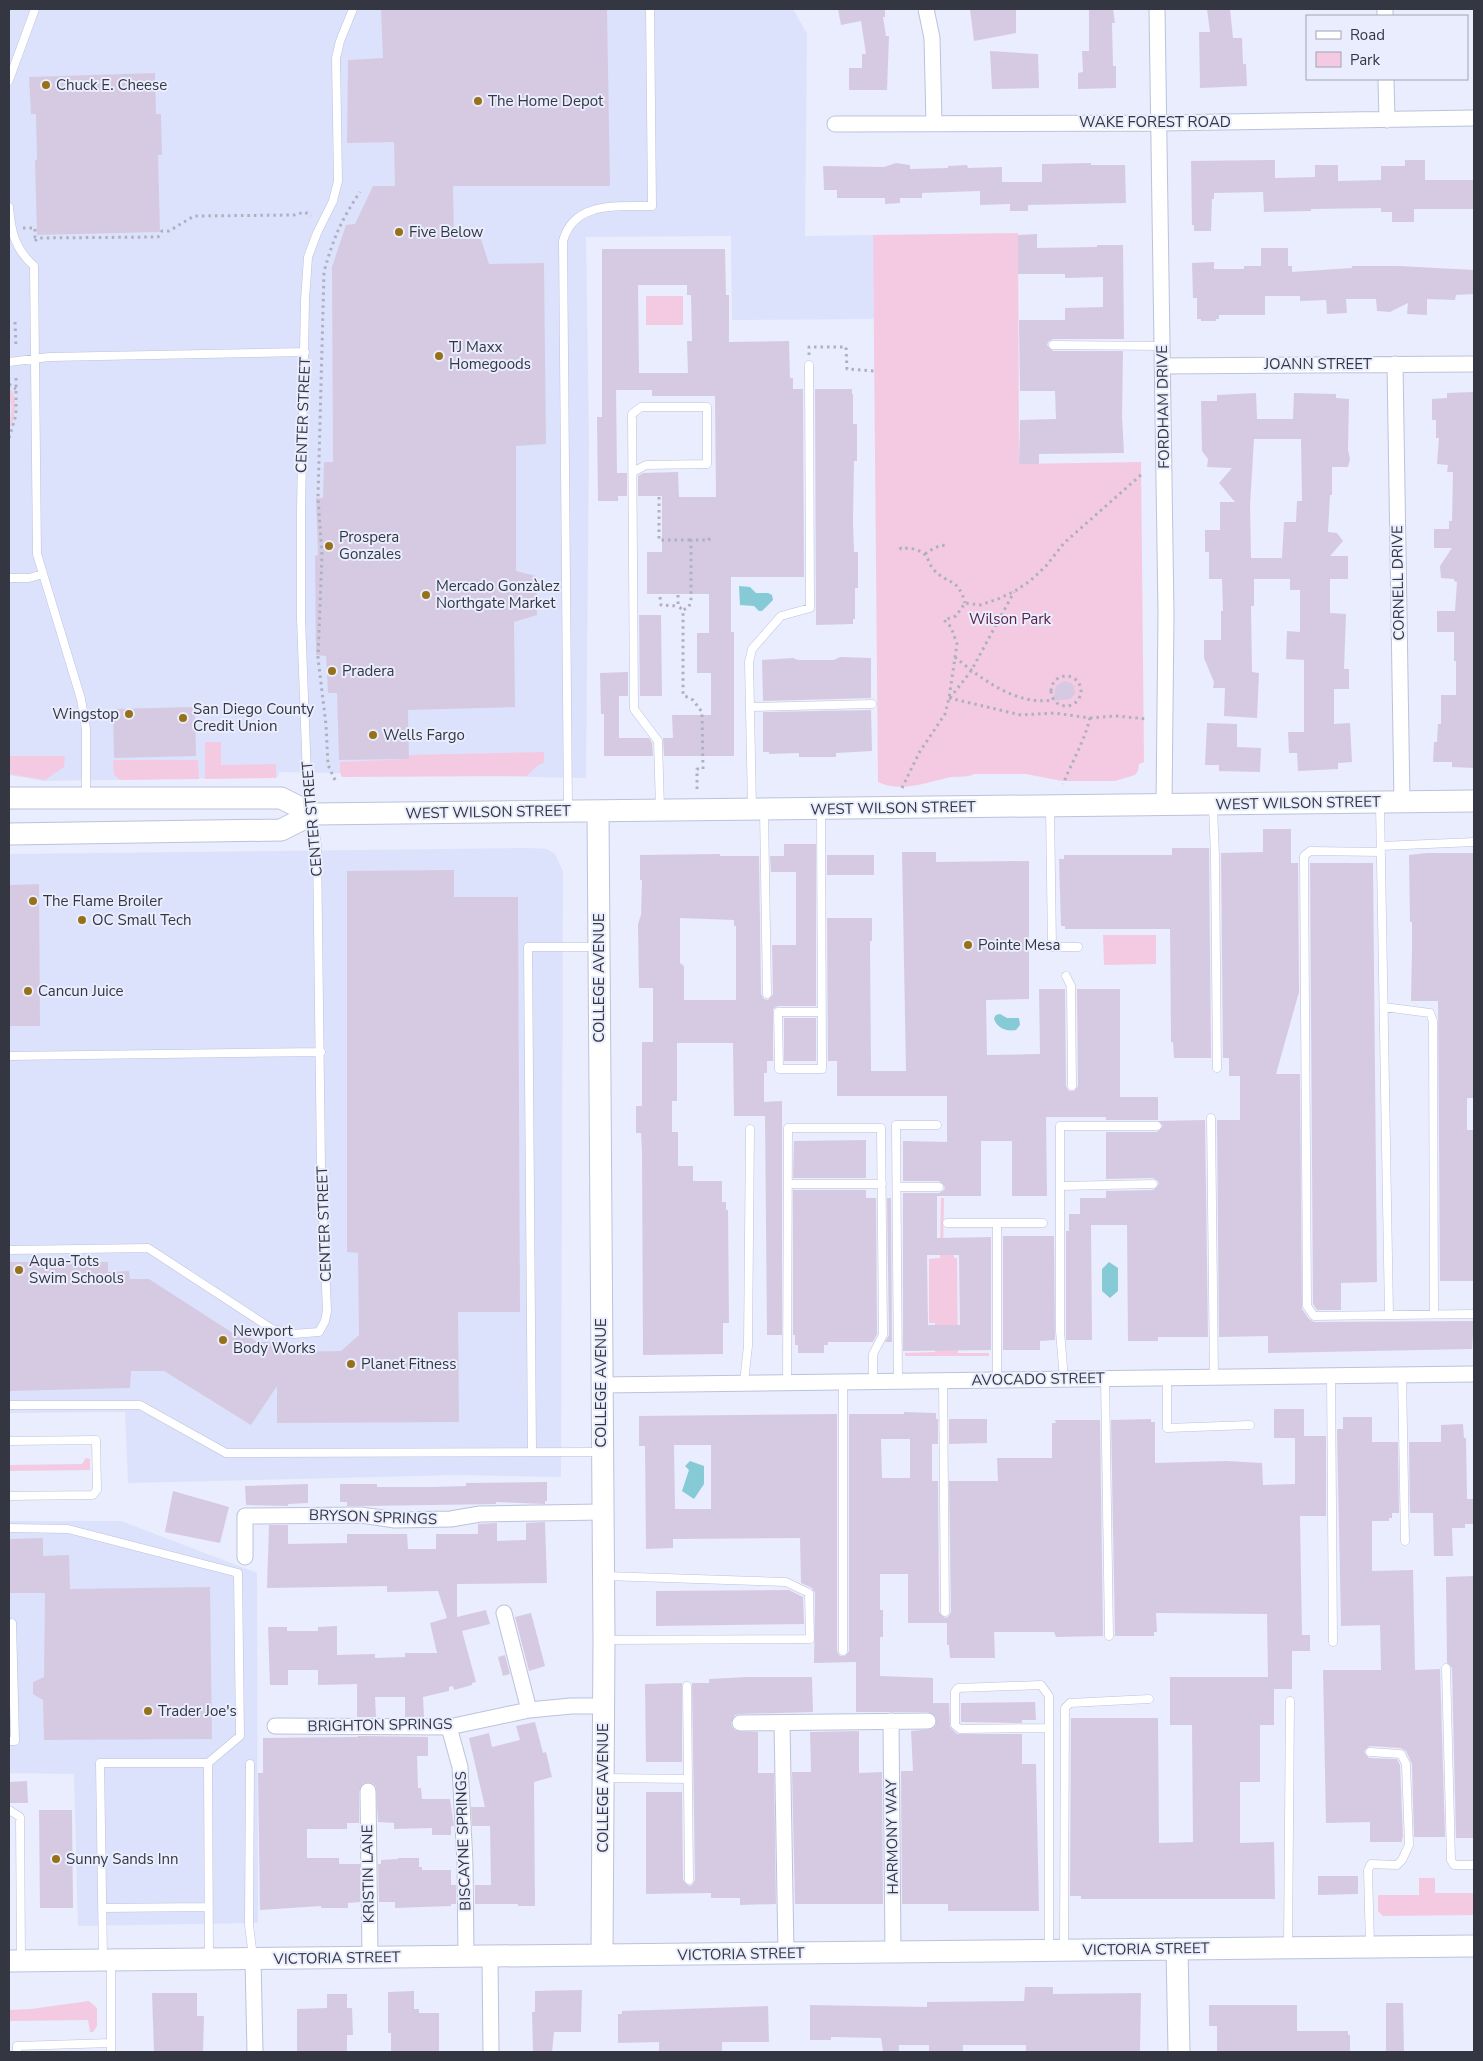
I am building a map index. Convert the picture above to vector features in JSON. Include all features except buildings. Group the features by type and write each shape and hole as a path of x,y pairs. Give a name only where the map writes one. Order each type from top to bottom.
{"street":[{"path":"926,9 932,38 934,123"},
{"name":"FORDHAM DRIVE","path":"1157,9 1166,614 1164,805"},
{"path":"1386,80 1387,120"},
{"name":"WAKE FOREST ROAD","path":"835,124 1158,123 1474,118"},
{"name":"CORNELL DRIVE","path":"1395,364 1402,802"},
{"name":"JOANN STREET","path":"1162,366 1474,364"},
{"name":"WEST WILSON STREET","path":"9,798 281,798 313,814"},
{"name":"WEST WILSON STREET","path":"9,834 281,830 313,814 1474,801"},
{"name":"COLLEGE AVENUE","path":"598,811 604,1640 602,1955"},
{"name":"AVOCADO STREET","path":"601,1385 1332,1375 1474,1375"},
{"name":"BRYSON SPRINGS","path":"245,1557 245,1516 362,1515 395,1520 451,1519 480,1514 602,1512"},
{"path":"504,1613 529,1710"},
{"name":"BRIGHTON SPRINGS","path":"276,1726 448,1727 529,1710 571,1706 604,1706"},
{"name":"HARMONY WAY","path":"891,1721 893,1952"},
{"path":"740,1722 928,1721"},
{"path":"782,1722 786,1953"},
{"name":"BISCAYNE SPRINGS","path":"448,1727 460,1767 465,1863 466,1957"},
{"name":"KRISTIN LANE","path":"368,1791 370,1958"},
{"name":"VICTORIA STREET","path":"15,1961 1474,1946"},
{"path":"1177,1949 1179,2052"},
{"path":"490,1957 491,2052"},
{"path":"253,1959 254,2052"}],"lane":[{"path":"9,80 35,9"},
{"name":"CENTER STREET","path":"9,1250 148,1248 272,1329 293,1334 319,1332 327,1311 321,1168 317,845 307,777 300,564 306,270 311,245 336,191 338,169 336,58 340,41 353,9"},
{"path":"568,811 563,241 566,230 586,212 599,207 652,206 650,9"},
{"path":"9,207 11,228 22,254 34,266 36,554 81,699 86,729 86,798"},
{"path":"1053,345 1162,346"},
{"path":"9,362 49,357 305,352"},
{"path":"767,994 749,662 752,649 781,616 810,608 809,365"},
{"path":"633,472 646,465 706,464 706,407 641,407 632,414 634,709 658,741 660,810"},
{"path":"9,578 29,578 43,574"},
{"path":"750,707 872,704"},
{"path":"1380,802 1389,1315"},
{"path":"1212,804 1215,856 1218,1068"},
{"path":"1050,806 1052,947 1078,947"},
{"path":"821,808 822,1069 779,1069 778,1012 821,1012"},
{"path":"1474,842 1381,849 1310,851 1304,856 1308,1306 1314,1316 1474,1314"},
{"path":"532,1452 528,948 599,946"},
{"path":"1066,976 1071,986 1072,1086"},
{"path":"1384,1007 1430,1013 1433,1021 1434,1314"},
{"path":"9,1056 321,1052"},
{"path":"1211,1118 1214,1377"},
{"path":"898,1381 896,1125 937,1125"},
{"path":"1064,1379 1060,1331 1060,1126 1156,1126"},
{"path":"787,1382 788,1128 881,1128 883,1335 873,1354 873,1381"},
{"path":"744,1382 748,1346 750,1129"},
{"path":"788,1184 882,1184"},
{"path":"1060,1186 1153,1184"},
{"path":"897,1187 940,1187"},
{"path":"997,1222 998,1379"},
{"path":"947,1223 1043,1222"},
{"path":"1332,1375 1333,1642"},
{"path":"1402,1375 1405,1540"},
{"path":"1167,1377 1167,1428 1250,1425"},
{"path":"1105,1378 1109,1636"},
{"path":"943,1380 945,1612"},
{"path":"843,1381 843,1651"},
{"path":"9,1405 140,1404 226,1453 602,1452"},
{"path":"9,1441 96,1440 97,1490 94,1495 9,1496"},
{"path":"9,1528 68,1529 238,1573 240,1736 208,1763 100,1763 102,1908 107,1960 111,2052"},
{"path":"603,1576 786,1582 809,1593 810,1602 810,1639 604,1640"},
{"path":"9,1624 12,1624 15,1740 9,1741"},
{"path":"1446,1668 1451,1860 1454,1865 1474,1865"},
{"path":"1049,1728 960,1728 955,1725 955,1692 958,1688 1041,1685 1049,1696 1057,1950"},
{"path":"687,1686 689,1880"},
{"path":"1057,1950 1065,1708 1070,1703 1149,1700"},
{"path":"1288,1948 1290,1701"},
{"path":"1370,1752 1401,1754 1406,1764 1409,1845 1402,1860 1397,1865 1371,1864 1368,1870 1370,1947"},
{"path":"208,1763 209,1959"},
{"path":"250,1764 249,1925 253,1959"},
{"path":"603,1778 688,1779"},
{"path":"9,1810 20,1817 15,1961"},
{"path":"102,1908 209,1907"},
{"path":"17,2052 17,2046 111,2043"}],"path":[{"path":"335,780 328,765 326,725 318,658 322,555 318,498 324,272 332,242 343,218 360,192"},
{"path":"22,228 35,228 35,237 37,239 158,237 162,230 169,231 194,216 294,215 304,212 311,216"},
{"path":"15,322 16,347"},
{"path":"809,365 809,347 846,347 847,369 875,371"},
{"path":"9,438 16,415 16,374"},
{"path":"9,384 16,389"},
{"path":"965,603 980,605 1015,591 1046,566 1064,543 1142,474"},
{"path":"659,497 659,540 709,540 709,535"},
{"path":"683,610 689,607 692,599 691,540"},
{"path":"925,554 934,548 942,545 945,546"},
{"path":"900,547 901,549 911,548 925,554 934,570 960,588 965,603 956,616 944,620 954,633 957,644 950,698 945,714 919,752 902,789"},
{"path":"950,698 971,670 1015,591"},
{"path":"678,596 678,606"},
{"path":"660,597 661,605 678,606 683,610"},
{"path":"683,610 682,695 693,700 702,712 703,769 696,769 696,789"},
{"path":"955,657 989,682 1026,699 1053,700"},
{"path":"1066,676 1076,680 1081,691 1078,701 1069,706 1060,706 1053,700 1050,688 1056,679 1066,676"},
{"path":"950,698 1022,715 1058,714 1090,718 1116,716 1147,719"},
{"path":"1058,714 1060,706"},
{"path":"1063,784 1085,737 1090,718"}],"shaded area":[{"path":"9,9 793,9 807,34 805,236 873,235 874,319 732,320 731,236 586,237 589,442 586,778 279,772 278,777 44,781 9,775"},
{"path":"739,586 750,587 756,593 768,593 772,595 773,600 762,611 759,611 754,606 740,605"},
{"path":"547,849 555,854 563,871 561,1477 456,1475 128,1483 125,1412 9,1413 9,854"},
{"path":"1000,1014 1007,1018 1019,1018 1020,1025 1016,1030 1002,1028 994,1018"},
{"path":"1109,1262 1118,1268 1118,1291 1110,1298 1102,1291 1102,1269"},
{"path":"690,1461 704,1466 704,1484 694,1499 682,1491 689,1470 685,1466"},
{"path":"9,1521 121,1521 257,1573 258,1923 78,1926 74,1774 9,1773"}],"green space":[{"name":"Wilson Park","path":"1018,233 1019,464 1141,462 1144,762 1139,764 1135,775 1115,781 1062,781 1026,774 974,774 951,777 914,786 896,787 887,785 878,782 873,235"},
{"path":"646,296 683,296 683,325 646,325"},
{"path":"9,388 14,397 15,408 9,430 12,407"},
{"path":"205,742 221,742 221,765 276,764 276,778 205,779"},
{"path":"544,752 544,763 538,765 527,776 342,777 340,772 340,762 409,759 409,755"},
{"path":"9,756 65,756 64,767 45,780 9,774"},
{"path":"113,760 198,760 199,779 120,780 114,775"},
{"path":"1103,935 1156,935 1156,964 1104,965"},
{"path":"941,1198 944,1198 943,1254 954,1255 954,1258 957,1258 958,1353 989,1353 989,1356 905,1356 905,1353 935,1352 935,1323 929,1323 929,1259 940,1258"},
{"path":"86,1458 90,1459 90,1470 9,1471 9,1465 82,1464"},
{"path":"1419,1878 1435,1878 1435,1893 1474,1893 1474,1915 1383,1916 1378,1911 1378,1895 1419,1895"},
{"path":"89,2001 97,2008 97,2026 93,2032 90,2032 88,2020 10,2021 9,2038 9,2010"}],"place":[{"name":"Chuck E. Cheese","path":"46,85"},
{"name":"The Home Depot","path":"478,101"},
{"name":"Five Below","path":"399,232"},
{"name":"TJ Maxx Homegoods","path":"439,356"},
{"name":"Prospera Gonzales","path":"329,546"},
{"name":"Mercado Gonzàlez Northgate Market","path":"426,595"},
{"name":"Pradera","path":"332,671"},
{"name":"Wingstop","path":"129,714"},
{"name":"San Diego County Credit Union","path":"183,718"},
{"name":"Wells Fargo","path":"373,735"},
{"name":"The Flame Broiler","path":"33,901"},
{"name":"OC Small Tech","path":"82,920"},
{"name":"Pointe Mesa","path":"968,945"},
{"name":"Cancun Juice","path":"28,991"},
{"name":"Aqua-Tots Swim Schools","path":"19,1270"},
{"name":"Newport Body Works","path":"223,1340"},
{"name":"Planet Fitness","path":"351,1364"},
{"name":"Trader Joe's","path":"148,1711"},
{"name":"Sunny Sands Inn","path":"56,1859"}]}
